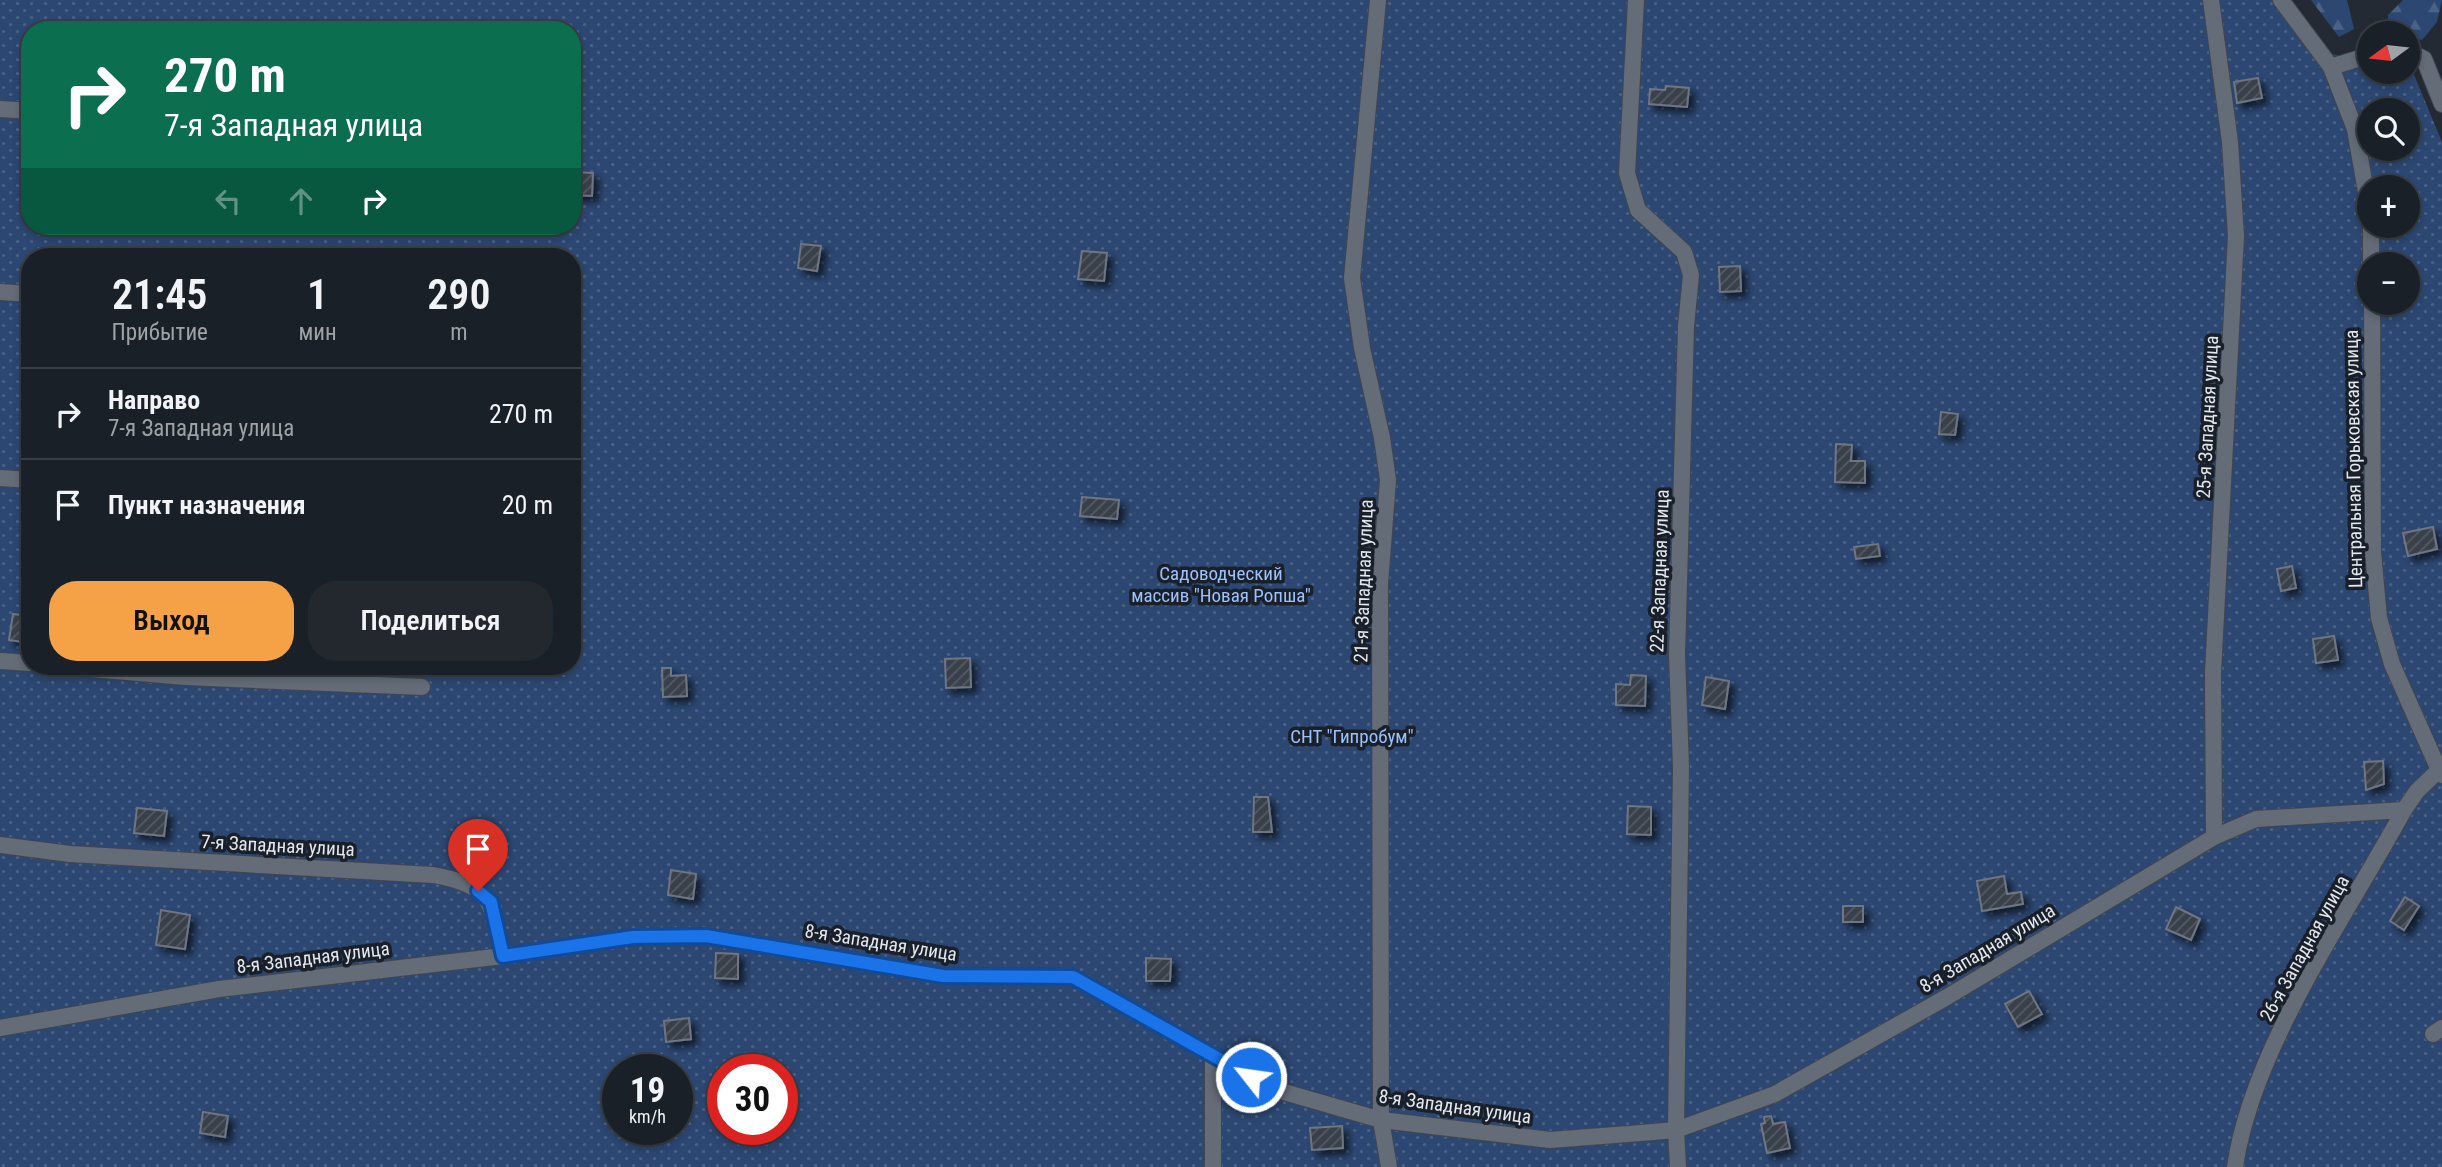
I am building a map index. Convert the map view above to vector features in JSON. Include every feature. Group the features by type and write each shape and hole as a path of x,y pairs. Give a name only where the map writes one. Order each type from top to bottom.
{"street":[{"name":"21-я Западная улица","path":"1377,0 1352,278 1362,348 1382,438 1388,480 1380,584 1381,1120 1389,1167"},
{"name":"22-я Западная улица","path":"1636,0 1627,173 1638,210 1684,252 1691,275 1686,326 1677,655 1681,767 1676,1130 1678,1167"},
{"name":"25-я Западная улица","path":"2211,0 2230,142 2236,236 2213,673 2214,837"},
{"path":"2281,0 2331,67 2355,129 2363,175"},
{"path":"2420,56 2424,58 2442,104"},
{"path":"2331,67 2357,59"},
{"path":"0,109 21,110"},
{"path":"0,292 21,293"},
{"name":"Центральная Горьковская улица","path":"2372,315 2373,552 2379,618 2392,664 2439,763"},
{"path":"0,478 21,479"},
{"path":"0,661 21,662"},
{"path":"163,675 422,687"},
{"name":"26-я Западная улица","path":"2235,1167 2237,1148 2268,1059 2310,974 2404,810 2439,763"},
{"name":"8-я Западная улица","path":"0,1028 219,989 503,956 633,937 706,936 943,976 1073,977 1270,1088 1381,1120 1550,1140 1676,1130 1775,1094 1947,997 2214,837 2256,819 2404,810"},
{"name":"7-я Западная улица","path":"0,845 70,853 433,875 466,881 491,902 503,956"},
{"path":"1213,1055 1213,1167"}],"green space":[{"name":"Садоводческий массив \"Новая Ропша\"","path":"0,0 2273,0 2322,53 2357,57 2357,84 2418,84 2442,142 2442,1167 0,1167"},
{"path":"2311,0 2347,0 2354,29 2339,37"},
{"path":"2403,0 2442,0 2437,22 2422,40 2420,21 2388,21 2388,15"}],"building":[{"path":"2258,78 2262,98 2237,103 2234,82"},
{"path":"1666,86 1689,88 1687,107 1649,104 1650,89 1665,90"},
{"path":"581,172 593,173 592,196 581,195"},
{"path":"801,244 821,246 817,271 798,268"},
{"path":"1082,251 1107,253 1104,281 1078,279"},
{"path":"1740,266 1741,291 1720,292 1719,267"},
{"path":"1941,412 1958,414 1955,435 1939,434"},
{"path":"1836,444 1852,445 1851,461 1865,461 1865,483 1835,482"},
{"path":"1082,497 1119,500 1117,519 1080,516"},
{"path":"2433,527 2437,549 2408,556 2403,533"},
{"path":"1878,544 1880,556 1856,559 1854,547"},
{"path":"2292,566 2296,588 2281,591 2277,569"},
{"path":"13,614 21,615 21,642 9,640"},
{"path":"2334,636 2338,660 2316,663 2313,639"},
{"path":"970,658 971,687 946,688 945,659"},
{"path":"662,668 671,668 671,676 686,675 687,696 663,697"},
{"path":"1631,675 1646,676 1645,706 1616,705 1616,684 1630,685"},
{"path":"1706,677 1729,681 1725,709 1702,705"},
{"path":"2383,761 2384,784 2366,790 2364,762"},
{"path":"1254,797 1268,797 1272,832 1253,832"},
{"path":"1628,806 1651,807 1651,835 1627,834"},
{"path":"137,808 167,811 164,836 134,833"},
{"path":"671,870 696,874 693,899 668,895"},
{"path":"2004,876 2007,894 2021,892 2023,904 1982,911 1977,881"},
{"path":"2405,897 2419,906 2404,930 2390,921"},
{"path":"1843,906 1863,906 1863,922 1843,922"},
{"path":"2176,907 2200,919 2191,940 2166,929"},
{"path":"161,910 190,915 185,949 156,945"},
{"path":"716,953 738,954 738,979 715,978"},
{"path":"1146,958 1171,959 1170,981 1146,981"},
{"path":"2029,991 2042,1014 2018,1027 2005,1004"},
{"path":"689,1018 691,1039 666,1042 664,1021"},
{"path":"203,1112 228,1116 225,1137 200,1133"},
{"path":"1771,1116 1773,1124 1785,1122 1790,1148 1767,1153 1761,1124 1765,1123 1764,1117"},
{"path":"1342,1126 1343,1148 1312,1150 1310,1128"}],"route":[{"path":"478,891 491,902 503,956 633,937 706,936 943,976 1073,977 1251,1077"}],"park label":[{"name":"СНТ \"Гипробум\"","path":"1352,736"}]}
